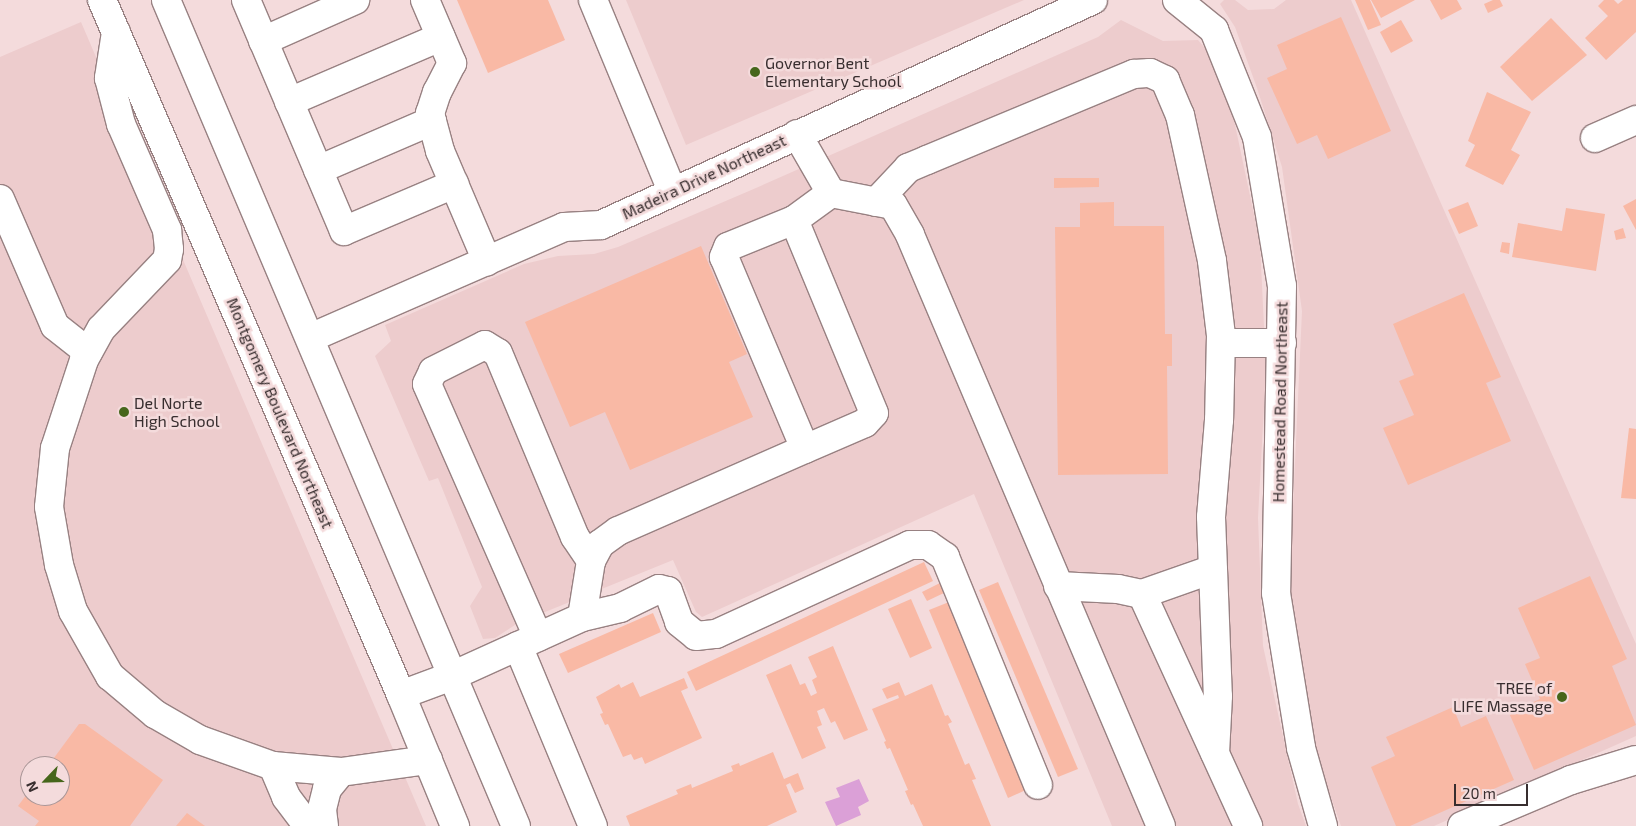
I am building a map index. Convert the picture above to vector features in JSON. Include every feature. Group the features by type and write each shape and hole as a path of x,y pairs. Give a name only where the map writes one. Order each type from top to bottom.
{"street":[{"name":"Montgomery Boulevard Northeast","path":"102,0 401,695 455,826"},
{"path":"166,0 516,826"},
{"path":"246,0 344,232 454,184"},
{"path":"263,41 355,0"},
{"path":"424,0 452,63 437,92 430,112 432,121 440,151 486,261"},
{"path":"593,0 672,191"},
{"name":"Madeira Drive Northeast","path":"310,338 564,227 601,225 1093,0"},
{"name":"Homestead Road Northeast","path":"1177,0 1214,30 1257,137 1282,286 1276,593 1301,748 1323,826"},
{"path":"116,32 109,78 121,124 167,230 169,249 167,260 101,329 88,352 55,448 49,507 59,565 73,611 110,676 155,714 200,740 274,766 341,772 428,760"},
{"path":"289,102 441,37"},
{"path":"876,202 908,168 1134,74 1150,73 1165,80 1180,115 1212,261 1221,343 1219,420 1211,517 1218,696 1215,753"},
{"path":"1595,138 1636,120"},
{"path":"318,170 432,121"},
{"path":"798,134 831,193"},
{"path":"805,449 724,257 728,247 794,220 831,193 893,205 910,235 1161,826"},
{"path":"0,199 56,326 88,352"},
{"path":"582,617 592,561 600,544 618,531 865,423 874,413 794,220"},
{"path":"1221,343 1282,343"},
{"path":"592,561 575,537 498,353 485,345 433,371 427,384 528,642 592,826"},
{"path":"401,695 452,676 582,617 620,608 659,589 668,591 679,622 696,636 716,634 910,545 928,545 945,558 1038,785"},
{"path":"1058,586 1118,589 1142,594 1213,569"},
{"path":"1142,594 1248,826"},
{"path":"1462,826 1571,780 1636,760"},
{"path":"274,766 286,797 308,826"},
{"path":"324,826 322,809 327,789 341,772"}],"shaded area":[{"name":"Governor Bent Elementary School","path":"626,0 1024,0 686,145"},
{"path":"1224,0 1235,0 1248,10 1274,9 1286,0 1351,0 1636,644 1636,736 1434,826 1341,826 1310,737 1289,594 1302,311 1282,167 1235,27 1220,4"},
{"path":"1121,20 1163,41 1198,40 1210,54 1234,120 1260,243 1266,369 1258,518 1263,646 1298,804 1306,826 1112,826 974,494 702,617 696,612 673,560 518,623 495,638 483,639 470,606 482,587 438,478 429,481 375,356 391,341 385,325 524,264 558,256 594,254 618,247 1098,37"},
{"name":"Del Norte High School","path":"81,22 426,826 0,826 0,57"},
{"path":"859,779 869,801 858,807 861,815 836,826 825,802 840,797 836,788"}],"building":[{"path":"457,0 548,0 565,40 488,73"},
{"path":"1355,0 1370,0 1381,25 1368,30"},
{"path":"1371,0 1415,0 1381,18"},
{"path":"1430,0 1457,0 1462,9 1441,20"},
{"path":"1493,0 1500,0 1503,6 1488,13 1484,4"},
{"path":"1604,0 1614,0 1618,4 1623,0 1636,0 1636,32 1606,60 1585,38 1608,16 1598,6"},
{"path":"1341,17 1391,131 1328,159 1317,135 1297,144 1267,78 1287,69 1277,45"},
{"path":"1551,18 1587,55 1532,101 1500,67"},
{"path":"1401,20 1413,41 1391,53 1380,32"},
{"path":"1487,92 1531,112 1511,150 1520,155 1503,185 1465,166 1475,145 1468,141"},
{"path":"1054,178 1099,178 1099,187 1054,188"},
{"path":"1636,199 1636,230 1623,206"},
{"path":"1114,202 1114,226 1164,226 1165,334 1172,334 1172,366 1167,366 1168,474 1058,475 1055,227 1080,227 1080,203"},
{"path":"1468,202 1478,226 1459,234 1448,210"},
{"path":"1566,208 1605,214 1596,271 1512,257 1518,223 1562,231"},
{"path":"1623,228 1626,238 1616,240 1614,231"},
{"path":"1502,242 1510,243 1509,254 1500,252"},
{"path":"701,246 747,354 729,362 753,417 630,470 605,412 570,427 525,322"},
{"path":"1464,293 1501,377 1486,383 1511,441 1408,485 1383,428 1414,415 1399,381 1414,375 1393,324"},
{"path":"1629,428 1636,429 1636,499 1621,498"},
{"path":"924,562 933,581 696,691 687,672"},
{"path":"1590,576 1627,659 1612,666 1636,725 1534,770 1509,713 1540,699 1525,664 1540,658 1518,608"},
{"path":"942,582 946,592 927,601 922,592"},
{"path":"998,582 1078,769 1058,777 979,590"},
{"path":"911,599 932,648 910,658 888,609"},
{"path":"949,602 1028,789 1008,798 929,610"},
{"path":"653,613 661,632 568,673 559,654"},
{"path":"833,646 868,730 844,740 835,721 831,723 824,708 817,711 822,725 817,727 826,748 802,759 766,675 791,664 800,685 805,683 811,696 817,693 812,680 817,677 808,657"},
{"path":"684,678 688,688 681,691 702,738 645,764 642,757 634,760 631,754 623,757 608,724 605,725 600,714 603,713 596,697 619,684 621,688 633,682 640,697"},
{"path":"899,682 905,696 932,684 945,716 948,715 952,722 948,724 965,765 969,763 976,779 972,780 991,826 923,826 913,804 911,805 905,791 908,790 890,748 887,749 884,742 886,741 872,709 899,698 898,695 887,699 882,689"},
{"path":"1453,707 1461,727 1486,716 1514,780 1410,826 1396,826 1371,767 1395,756 1386,737"},
{"path":"79,724 85,724 163,780 130,826 35,826 39,821 18,806 20,803 20,806 70,806 70,756 55,756"},
{"path":"773,752 784,779 798,773 804,789 795,793 790,783 786,785 797,812 767,826 630,826 626,816 678,794 676,790 691,784 692,788 733,771 731,766 739,763 740,766"},
{"path":"187,813 205,826 176,826"}],"place":[{"name":"Governor Bent Elementary School","path":"755,72"},
{"name":"Del Norte High School","path":"124,412"},
{"name":"TREE of LIFE Massage","path":"1562,697"}]}
